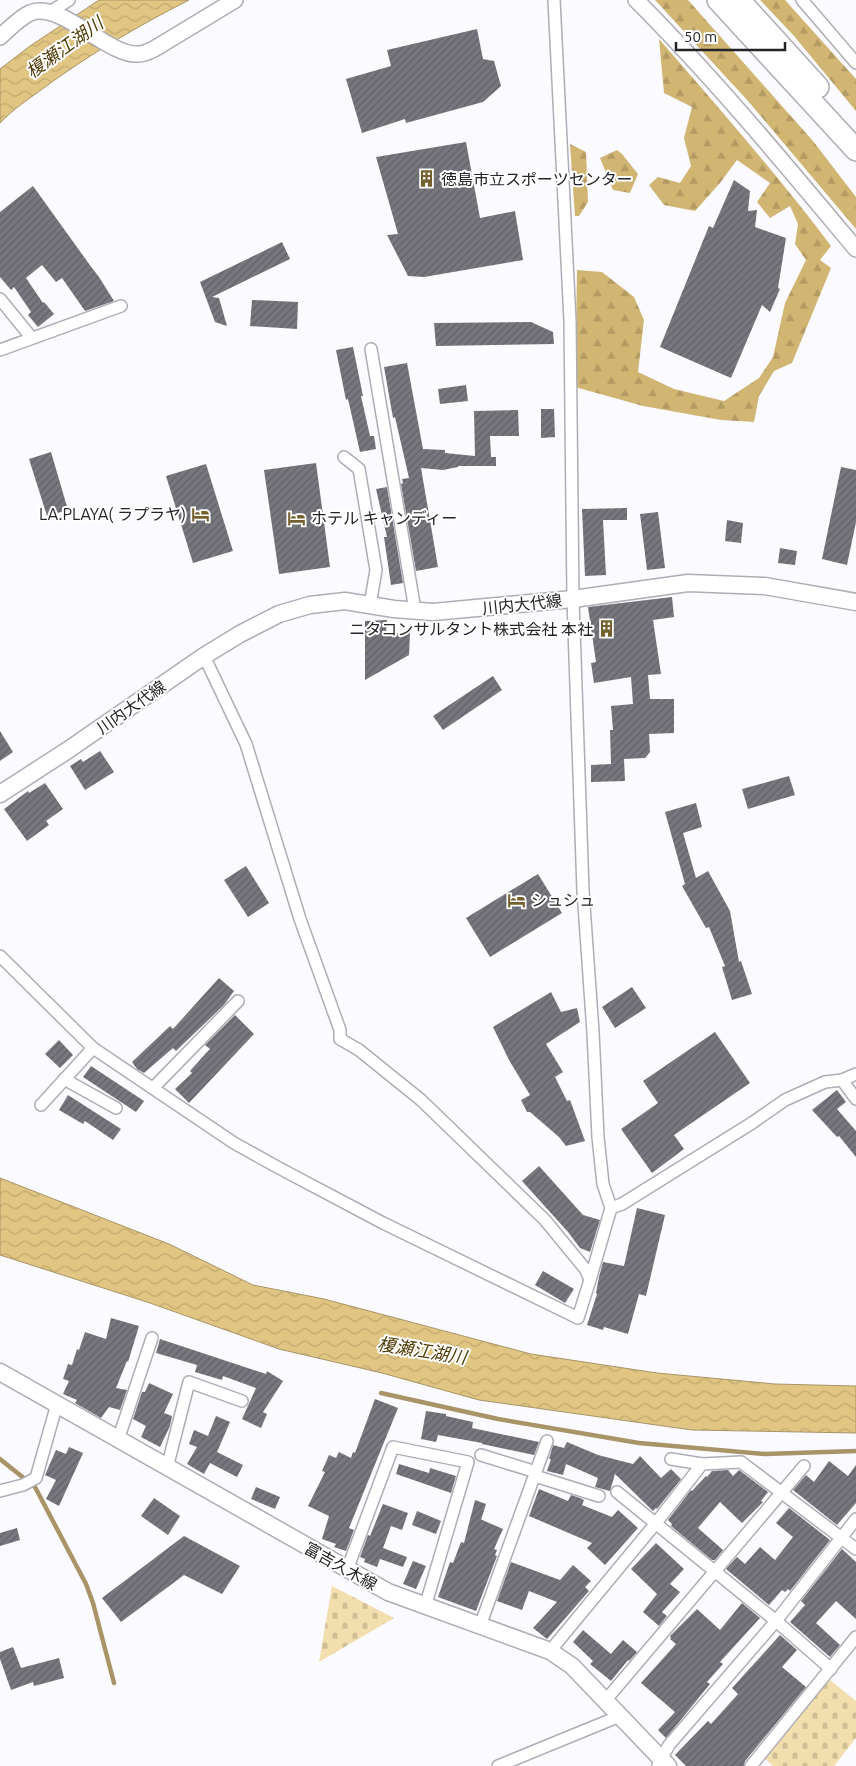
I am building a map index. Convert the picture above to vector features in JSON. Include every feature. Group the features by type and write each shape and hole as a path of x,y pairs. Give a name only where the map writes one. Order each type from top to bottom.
{"highway":[{"path":"718,0 856,150"},
{"path":"739,0 856,130"}],"main road":[{"name":"川内大代線","path":"0,794 68,750 204,656 240,634 279,614 310,605 345,601 433,612 573,599 688,583 765,586 856,602"},
{"name":"富吉久木線","path":"0,1372 388,1592 550,1651 572,1666 663,1764"}],"street":[{"path":"55,14 69,0"},
{"path":"0,37 30,12 40,10 55,14 131,54 140,54 154,49 234,0"},
{"path":"0,956 93,1048 234,1142 278,1168 383,1223 578,1318 611,1208 603,1184 598,1137 593,1032 582,891 573,599 570,320 554,0"},
{"path":"636,0 668,32 856,248"},
{"path":"802,0 856,63"},
{"path":"0,299 31,337"},
{"path":"0,350 31,337 121,306"},
{"path":"371,349 415,610"},
{"path":"344,457 359,469 376,570 370,605"},
{"path":"204,656 246,744 300,919 340,1030 340,1039 358,1050 421,1100 444,1124 497,1172 545,1220 586,1270 590,1280"},
{"path":"153,1088 238,1001"},
{"path":"41,1105 93,1048"},
{"path":"611,1208 622,1204 752,1124 785,1100 825,1082 842,1080 856,1074"},
{"path":"64,1079 116,1108"},
{"path":"842,1080 856,1099"},
{"path":"118,1440 152,1338"},
{"path":"167,1468 190,1382 242,1401"},
{"path":"0,1491 36,1478 57,1404"},
{"path":"480,1626 547,1441"},
{"path":"347,1570 393,1447 468,1462 425,1607"},
{"path":"481,1455 599,1496"},
{"path":"671,1459 702,1464 741,1462 856,1549"},
{"path":"550,1651 656,1523 702,1464"},
{"path":"605,1701 804,1466"},
{"path":"617,1492 776,1621 831,1669"},
{"path":"663,1764 669,1745 776,1621 856,1519"},
{"path":"751,1766 856,1637"},
{"path":"498,1766 620,1716"}],"green space":[{"path":"655,0 688,0 813,141 856,197 856,229 748,101"},
{"path":"760,0 785,0 856,79 856,111 794,36"},
{"path":"659,39 725,115 831,246 820,260 831,268 792,363 774,371 759,396 754,422 721,420 643,406 575,387 577,270 602,272 634,297 644,320 638,372 674,389 724,401 759,378 773,357 785,303 806,260 795,244 798,224 790,206 770,218 757,202 770,183 737,160 695,211 664,205 649,185 658,177 680,183 691,166 684,138 692,107 664,93"},
{"path":"570,144 586,152 588,202 579,216 575,216"},
{"path":"617,150 638,174 630,193 613,190 600,158"},
{"path":"332,1586 394,1618 319,1662"},
{"path":"830,1680 856,1701 856,1738 834,1766 773,1766 763,1757"}],"water":[{"name":"榎瀬江湖川","path":"99,0 189,0 133,30 79,63 21,104 0,123 0,69 30,46"},
{"name":"榎瀬江湖川","path":"0,1178 169,1244 253,1285 324,1299 531,1354 657,1373 775,1384 856,1386 856,1433 692,1430 479,1400 382,1373 279,1349 150,1303 0,1255"}],"building":[{"path":"477,29 483,59 494,61 501,86 483,102 406,123 405,119 362,133 346,79 391,66 387,50"},
{"path":"466,142 480,218 515,211 523,260 424,277 408,276 387,235 398,234 376,157"},
{"path":"734,180 750,191 748,211 757,210 755,227 786,238 778,288 780,289 770,312 762,305 731,378 660,347 709,226 713,228"},
{"path":"33,186 99,277 114,301 85,311 62,278 56,282 42,265 26,278 43,303 54,314 38,327 28,315 31,312 14,287 11,290 0,277 0,212"},
{"path":"282,242 290,259 212,297 219,298 227,326 215,322 200,282"},
{"path":"252,300 298,302 297,329 250,326"},
{"path":"531,322 553,332 554,344 436,346 434,323"},
{"path":"353,347 370,436 374,436 376,449 360,452 348,399 346,400 336,350"},
{"path":"407,363 423,449 445,450 445,453 475,456 474,411 518,410 519,436 490,436 491,457 496,457 496,466 458,466 443,470 421,468 438,567 416,571 401,484 403,483 402,479 409,478 395,417 393,418 384,367"},
{"path":"466,385 468,401 440,404 438,389"},
{"path":"541,409 554,409 555,437 541,438"},
{"path":"51,452 68,510 47,516 29,459"},
{"name":"ホテル キャンディー","path":"316,463 330,567 279,574 264,470"},
{"name":"LA.PLAYA( ラプラヤ)","path":"206,464 233,551 193,563 166,476"},
{"path":"841,467 856,470 856,522 847,565 822,559"},
{"path":"387,487 403,583 391,585 384,537 387,537 376,489"},
{"path":"627,508 627,520 603,520 606,575 585,576 582,509"},
{"path":"658,512 665,568 647,570 640,514"},
{"path":"727,520 743,523 741,543 725,541"},
{"path":"780,548 797,551 795,565 778,563"},
{"path":"672,597 674,617 653,620 661,674 648,675 650,699 674,699 674,733 649,734 650,752 645,758 624,759 625,781 591,782 591,765 611,764 610,730 613,730 611,706 633,704 631,677 594,683 591,663 596,662 588,607"},
{"path":"387,620 386,633 410,633 409,655 365,680 365,621"},
{"path":"493,676 502,690 443,730 433,716"},
{"path":"0,731 13,752 0,761"},
{"path":"100,751 114,772 85,790 70,766 81,759 83,762"},
{"path":"789,776 795,795 748,809 742,789"},
{"path":"45,783 63,809 46,821 49,825 27,841 4,809 28,791 29,793"},
{"path":"696,803 702,827 683,833 696,878 708,871 730,911 739,962 741,961 752,994 732,1000 722,967 725,966 709,927 706,928 682,886 685,884 665,812"},
{"path":"246,866 269,903 248,917 224,880"},
{"path":"538,874 562,913 490,957 466,918"},
{"path":"219,978 234,991 224,1005 176,1051 173,1048 144,1073 137,1069 132,1062 170,1026 173,1029"},
{"path":"632,987 646,1008 615,1028 602,1007"},
{"path":"551,992 561,1012 577,1008 580,1022 546,1044 563,1072 555,1077 567,1101 570,1100 585,1141 566,1146 559,1137 530,1112 527,1112 521,1100 530,1095 509,1060 493,1027"},
{"path":"235,1015 254,1034 189,1103 175,1089 192,1073 190,1071 210,1049 205,1045"},
{"path":"715,1032 750,1083 674,1135 684,1149 652,1173 621,1129 658,1103 643,1081"},
{"path":"59,1040 73,1055 60,1068 45,1054"},
{"path":"91,1066 144,1101 136,1112 83,1077"},
{"path":"837,1090 846,1102 837,1109 856,1131 856,1157 839,1136 837,1137 812,1110"},
{"path":"68,1095 121,1129 113,1140 85,1121 83,1124 59,1110"},
{"path":"539,1166 583,1215 600,1220 590,1252 580,1248 522,1181"},
{"path":"637,1208 665,1215 646,1296 639,1294 628,1334 604,1327 603,1330 587,1325 597,1294 603,1262 624,1266"},
{"path":"543,1271 574,1289 565,1303 535,1285"},
{"path":"111,1318 139,1326 128,1362 116,1388 127,1390 120,1410 109,1407 101,1418 75,1403 77,1400 63,1394 69,1381 63,1379 68,1364 72,1365 85,1332 106,1339"},
{"path":"160,1339 266,1374 267,1371 283,1381 263,1412 267,1414 261,1428 242,1419 256,1388 223,1376 222,1380 195,1372 197,1365 156,1353"},
{"path":"149,1383 173,1394 164,1413 172,1416 170,1426 160,1447 141,1437 146,1426 133,1419 142,1392 145,1392"},
{"path":"375,1399 398,1408 349,1528 354,1530 346,1551 334,1547 336,1544 322,1539 329,1516 308,1506 325,1472 322,1471 329,1455 336,1458 339,1452 351,1458 353,1452 355,1453"},
{"path":"426,1411 446,1414 446,1416 473,1422 472,1428 539,1442 534,1455 438,1435 436,1442 421,1439"},
{"path":"216,1416 230,1422 217,1452 243,1465 237,1477 210,1463 204,1474 187,1464 197,1447 189,1444 194,1430 208,1436"},
{"path":"567,1442 598,1455 633,1464 640,1456 661,1478 671,1469 681,1479 657,1509 653,1511 615,1474 610,1491 595,1487 598,1478 566,1464 563,1475 547,1471 553,1445 564,1448"},
{"path":"69,1447 83,1453 59,1506 46,1499 56,1480 45,1475 56,1450 66,1454"},
{"path":"829,1461 848,1476 856,1465 856,1503 837,1525 793,1490 806,1475 814,1482"},
{"path":"399,1464 429,1473 430,1468 456,1476 451,1493 396,1474"},
{"path":"728,1470 733,1476 739,1470 768,1492 761,1501 763,1502 742,1523 720,1502 698,1528 723,1550 715,1560 712,1560 671,1526 672,1524 668,1520 691,1490 712,1471"},
{"path":"256,1487 280,1497 275,1509 251,1499"},
{"path":"539,1489 568,1501 571,1495 580,1498 584,1500 582,1505 612,1517 618,1510 638,1528 605,1565 587,1548 592,1543 529,1516"},
{"path":"154,1498 180,1516 168,1535 141,1516"},
{"path":"475,1500 486,1504 481,1520 503,1529 494,1549 497,1550 495,1555 497,1556 476,1611 438,1597 450,1562 453,1563 461,1542 464,1543"},
{"path":"383,1504 408,1513 402,1530 391,1526 383,1548 407,1557 403,1567 380,1559 377,1567 364,1562 365,1559 360,1557"},
{"path":"789,1508 830,1540 790,1591 788,1589 785,1592 782,1590 769,1605 726,1569 737,1557 745,1564 760,1547 775,1560 793,1537 776,1523"},
{"path":"417,1511 441,1521 436,1534 412,1525"},
{"path":"17,1528 20,1540 0,1546 0,1533"},
{"path":"184,1536 240,1566 222,1594 184,1575 121,1622 102,1598"},
{"path":"656,1543 684,1569 670,1584 680,1592 662,1612 667,1616 659,1626 643,1612 657,1594 631,1569"},
{"path":"842,1549 856,1562 856,1619 836,1601 816,1623 840,1645 830,1657 790,1622 805,1605 801,1601"},
{"path":"413,1561 426,1566 416,1589 403,1584"},
{"path":"511,1562 560,1580 573,1565 591,1581 585,1587 589,1591 547,1639 533,1628 557,1602 529,1591 522,1610 497,1601"},
{"path":"742,1603 760,1618 720,1662 723,1664 707,1682 710,1684 666,1738 658,1730 675,1712 641,1683 676,1644 670,1639 670,1636 697,1609 720,1630"},
{"path":"583,1630 611,1654 623,1640 637,1652 611,1681 590,1664 593,1661 573,1642"},
{"path":"780,1635 797,1650 782,1667 806,1687 745,1761 744,1766 686,1766 675,1755 708,1721 711,1724 738,1694 732,1688"},
{"path":"13,1647 21,1668 59,1658 64,1678 34,1686 33,1682 11,1690 0,1659 0,1652"}],"waterway":[{"path":"381,1393 498,1419 639,1443 765,1454 856,1451"},
{"path":"0,1459 35,1487 86,1584 93,1603 114,1683"}],"place":[{"name":"徳島市立スポーツセンター","path":"427,179"},
{"name":"LA.PLAYA( ラプラヤ)","path":"200,514"},
{"name":"ホテル キャンディー","path":"297,518"},
{"name":"ニタコンサルタント株式会社 本社","path":"607,629"},
{"name":"シュシュ","path":"517,900"}]}
